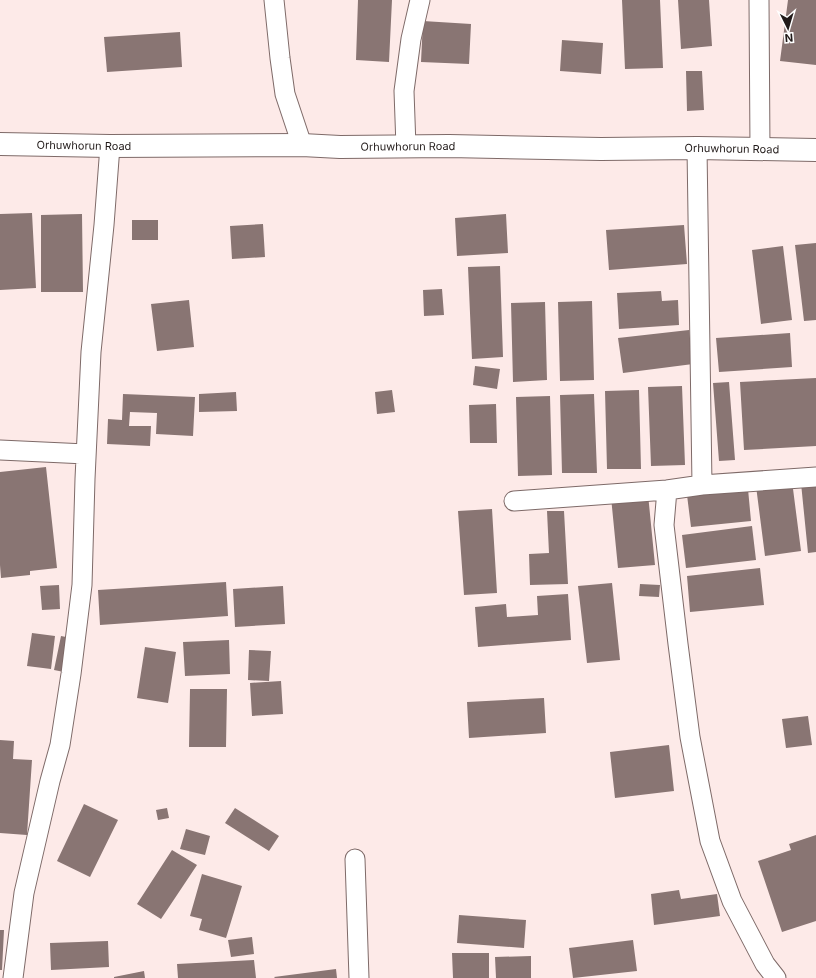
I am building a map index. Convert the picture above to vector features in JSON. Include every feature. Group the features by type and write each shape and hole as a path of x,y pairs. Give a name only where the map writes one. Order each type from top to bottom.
{"street":[{"path":"274,0 285,94 302,145"},
{"path":"406,147 404,91 411,38 420,0"},
{"path":"759,0 760,149"},
{"name":"Orhuwhorun Road","path":"0,144 110,146 302,145 340,147 602,149 697,148 816,150"},
{"path":"13,978 24,893 50,781 60,745 71,674 82,585 86,454 92,352 110,146"},
{"path":"697,148 702,485"},
{"path":"0,450 86,454"},
{"path":"514,501 816,477"},
{"path":"667,490 664,525 678,644 690,737 710,841 732,901 765,964 776,978"},
{"path":"355,859 359,978"}],"building":[{"path":"358,0 392,0 389,62 356,60"},
{"path":"622,0 660,0 663,68 625,69"},
{"path":"678,0 709,0 712,46 681,49"},
{"path":"788,0 816,0 816,65 780,61"},
{"path":"423,21 471,24 469,64 421,62"},
{"path":"180,32 182,67 107,72 104,37"},
{"path":"562,40 603,43 601,74 560,71"},
{"path":"686,71 702,71 704,110 687,111"},
{"path":"32,213 36,288 0,290 0,214"},
{"path":"82,214 83,292 41,292 41,215"},
{"path":"506,214 508,253 457,256 455,218"},
{"path":"132,220 158,220 158,240 132,240"},
{"path":"263,224 265,257 232,259 230,226"},
{"path":"684,225 687,264 609,270 606,230"},
{"path":"816,243 816,320 804,321 795,245"},
{"path":"783,246 792,320 761,324 752,250"},
{"path":"500,266 503,357 472,359 468,267"},
{"path":"442,289 444,315 424,316 423,290"},
{"path":"661,291 662,301 678,300 679,325 619,329 617,293"},
{"path":"189,300 194,347 157,351 151,304"},
{"path":"592,301 594,380 560,381 558,302"},
{"path":"545,302 547,380 513,382 511,303"},
{"path":"689,330 693,364 623,373 618,338"},
{"path":"790,333 792,367 719,372 716,338"},
{"path":"475,366 500,369 497,389 473,385"},
{"path":"816,378 816,446 744,450 740,382"},
{"path":"729,382 735,460 719,461 713,383"},
{"path":"682,386 685,465 651,466 648,387"},
{"path":"392,390 395,412 377,414 375,392"},
{"path":"639,390 641,469 607,469 605,391"},
{"path":"236,392 237,411 199,412 199,394"},
{"path":"123,394 195,397 193,436 156,434 157,413 130,412 129,426 151,426 150,446 107,444 108,419 122,420"},
{"path":"594,394 597,473 562,473 560,395"},
{"path":"550,396 552,475 518,476 516,397"},
{"path":"496,404 497,443 470,443 469,405"},
{"path":"46,467 57,568 30,571 30,575 1,578 0,472"},
{"path":"792,481 801,551 765,556 756,486"},
{"path":"816,481 816,552 808,553 801,483"},
{"path":"748,489 751,521 691,527 687,495"},
{"path":"648,494 655,565 618,568 611,497"},
{"path":"492,509 497,593 464,595 458,511"},
{"path":"547,511 564,511 568,584 530,585 529,554 549,553"},
{"path":"752,526 756,560 686,568 682,535"},
{"path":"760,568 764,605 690,612 687,576"},
{"path":"226,582 228,616 100,625 98,590"},
{"path":"612,583 620,660 587,663 578,586"},
{"path":"640,584 660,585 659,597 639,596"},
{"path":"59,585 60,609 42,610 40,586"},
{"path":"283,586 285,624 235,627 233,589"},
{"path":"568,594 571,640 478,647 475,607 506,604 507,617 538,615 537,596"},
{"path":"32,633 55,636 51,669 27,666"},
{"path":"61,636 81,640 74,674 54,670"},
{"path":"229,640 230,674 185,676 183,642"},
{"path":"145,647 176,652 168,703 137,698"},
{"path":"249,650 271,651 269,681 248,680"},
{"path":"281,681 283,714 252,716 250,683"},
{"path":"190,689 227,689 226,747 189,747"},
{"path":"544,698 546,733 469,738 467,702"},
{"path":"808,716 812,745 786,748 782,719"},
{"path":"0,740 14,741 13,759 32,760 27,835 0,833"},
{"path":"669,745 674,791 615,798 610,752"},
{"path":"84,804 118,820 90,877 57,861"},
{"path":"167,808 169,818 158,820 156,810"},
{"path":"235,808 279,836 269,851 225,823"},
{"path":"186,829 210,836 205,855 180,849"},
{"path":"816,835 816,921 782,932 758,861 791,850 789,844"},
{"path":"172,850 197,865 161,919 137,904"},
{"path":"202,874 242,886 226,938 199,930 202,919 190,916"},
{"path":"679,890 681,899 717,894 720,916 654,925 651,894"},
{"path":"459,915 526,920 524,948 457,943"},
{"path":"0,930 4,930 2,970 0,970"},
{"path":"252,937 254,954 231,957 228,940"},
{"path":"633,940 637,971 573,978 569,948"},
{"path":"108,941 109,967 51,970 50,943"},
{"path":"452,953 489,953 489,978 453,978"},
{"path":"531,956 531,978 496,978 495,957"},
{"path":"254,960 256,978 178,978 177,964"},
{"path":"336,969 337,978 274,977"},
{"path":"144,971 145,978 114,978 114,977"}]}
